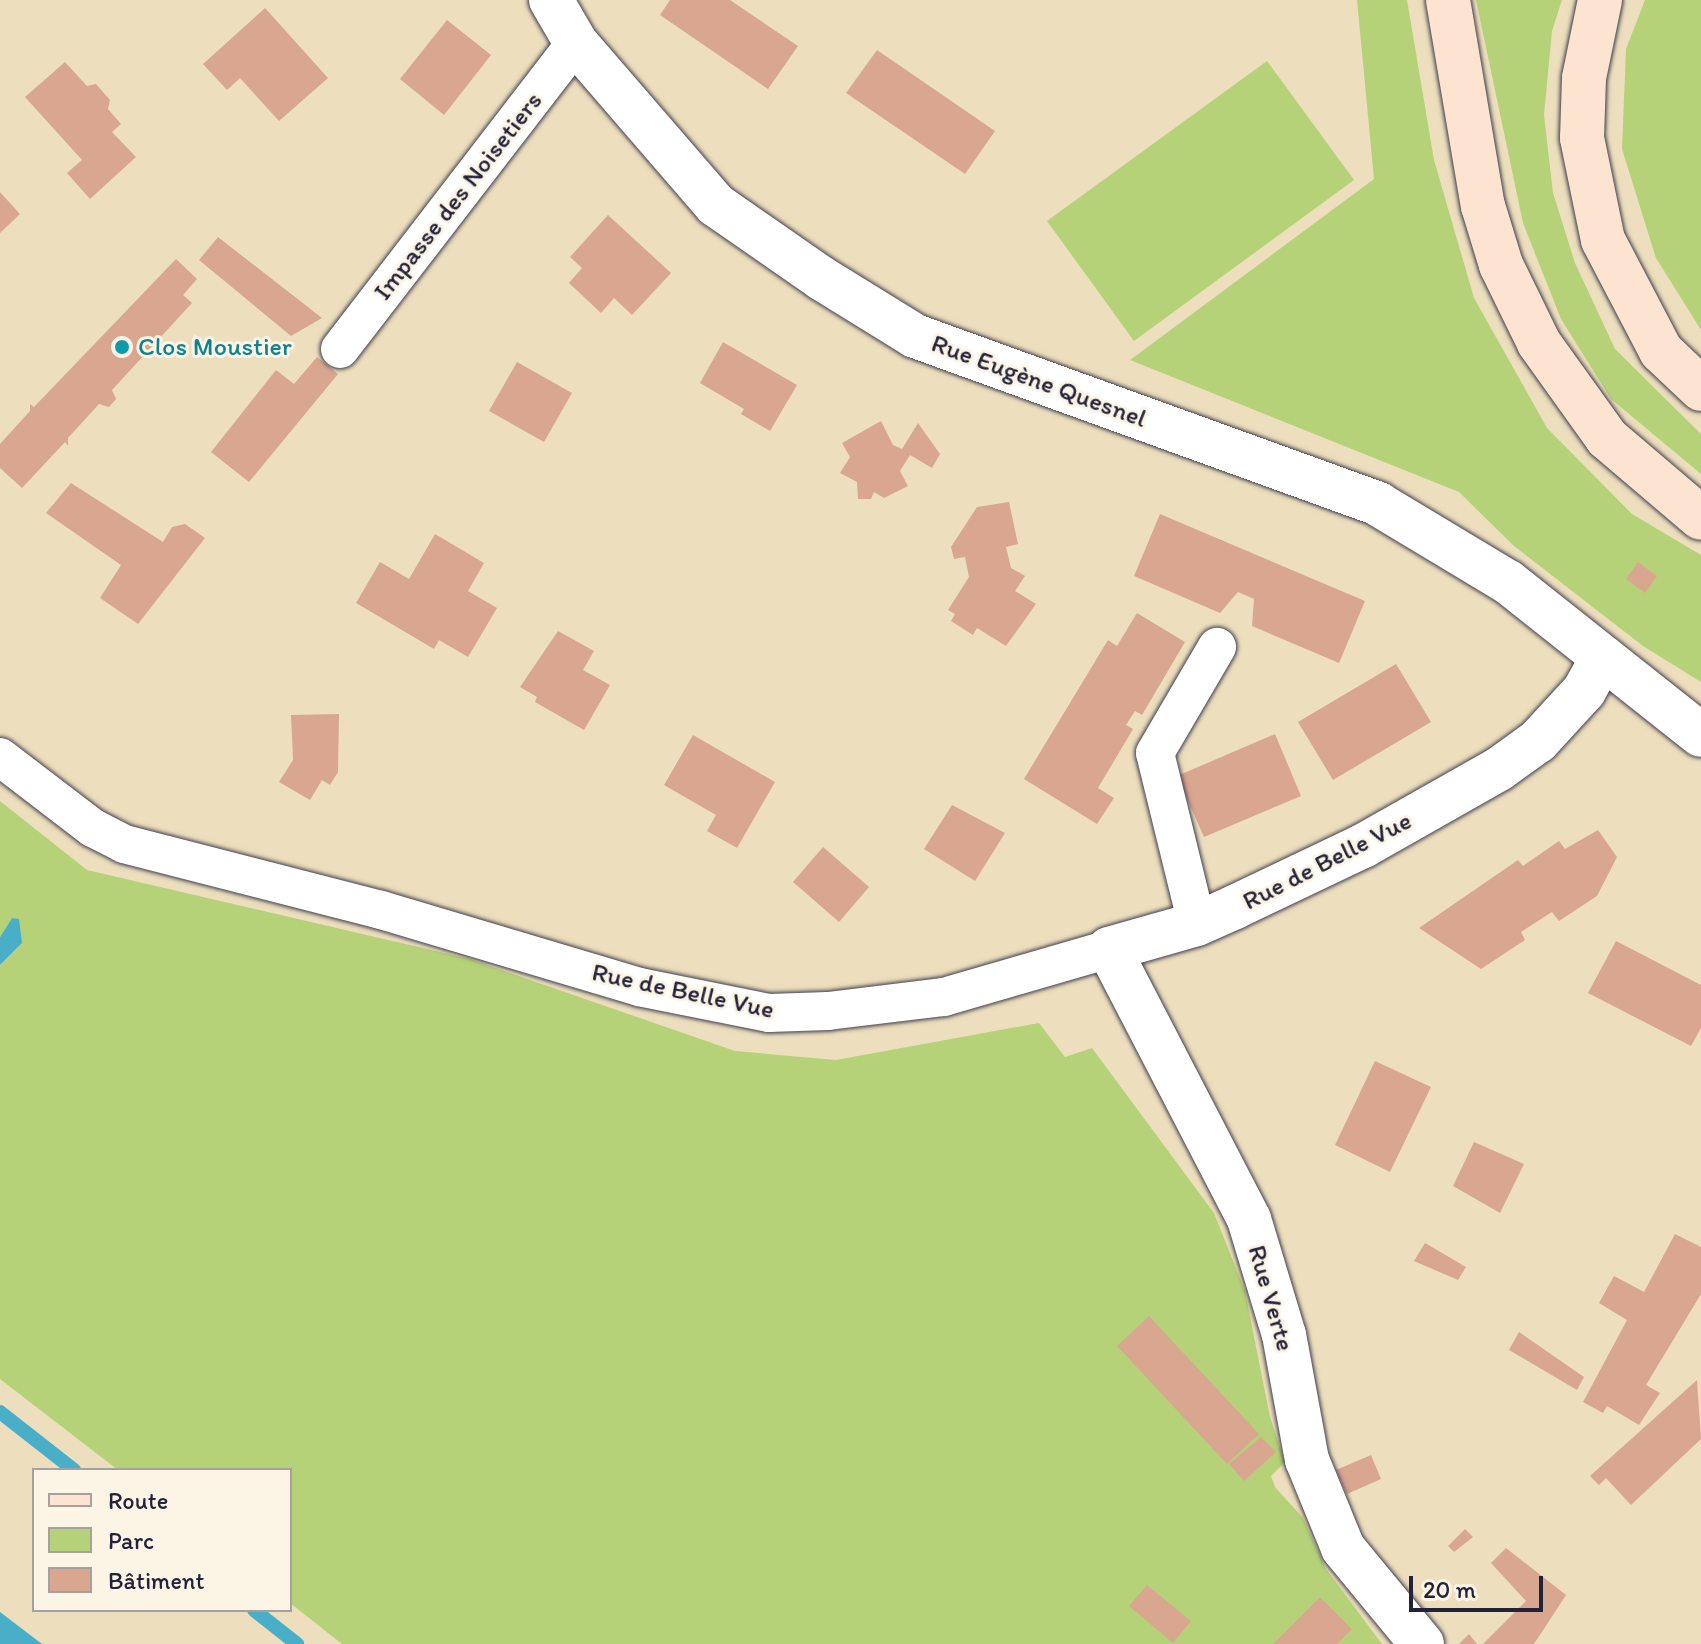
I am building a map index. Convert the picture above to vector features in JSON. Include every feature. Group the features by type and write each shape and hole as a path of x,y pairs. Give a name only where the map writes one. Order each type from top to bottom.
{"main road":[{"path":"1448,0 1483,206 1501,265 1566,387 1607,438 1701,518"},
{"path":"1600,0 1584,78 1582,138 1603,240 1661,351 1701,389"}],"street":[{"name":"Rue Eugène Quesnel","path":"551,0 576,43 716,205 915,336 1378,504 1508,582 1601,660 1701,735"},
{"name":"Impasse des Noisetiers","path":"340,349 576,43"},
{"path":"1197,924 1155,753 1217,647"},
{"name":"Rue de Belle Vue","path":"0,757 93,828 146,851 381,910 639,987 769,1013 828,1011 944,997 1197,924 1363,846 1499,769 1538,741 1584,691 1601,660"},
{"name":"Rue Verte","path":"1109,949 1249,1219 1284,1335 1307,1460 1343,1548 1422,1644"}],"green space":[{"path":"1357,0 1407,0 1434,160 1474,298 1547,428 1632,514 1701,555 1701,682 1643,646 1514,546 1459,492 1130,360 1374,179"},
{"path":"1476,0 1562,0 1552,31 1544,115 1553,193 1575,263 1615,349 1701,434 1701,474 1611,399 1561,319 1523,223"},
{"path":"1645,0 1701,0 1701,330 1656,258 1622,149 1626,49"},
{"path":"1267,61 1354,180 1134,341 1047,221"},
{"path":"0,801 87,870 470,959 735,1051 836,1060 1039,1023 1065,1057 1092,1048 1214,1213 1245,1291 1270,1417 1285,1462 1271,1476 1275,1487 1303,1518 1326,1569 1382,1644 342,1644 292,1605 292,1468 115,1468 0,1379 0,965 22,943 12,918 0,937"}],"water":[{"path":"12,918 19,919 22,943 0,965 0,937"},
{"path":"0,1612 42,1644 0,1644"}],"building":[{"path":"670,0 730,0 798,46 768,89 660,15"},
{"path":"265,8 328,78 279,121 240,78 227,90 203,64"},
{"path":"447,20 491,55 444,115 400,79"},
{"path":"877,50 995,131 965,174 846,93"},
{"path":"65,62 87,86 96,84 110,100 108,109 121,124 112,132 136,157 90,199 67,173 82,160 25,97"},
{"path":"0,192 20,214 0,233"},
{"path":"608,215 671,273 632,315 614,298 601,313 569,283 582,268 570,257"},
{"path":"218,237 322,318 291,336 199,260"},
{"name":"Clos Moustier","path":"176,259 197,279 183,295 192,303 112,390 116,399 109,407 99,404 68,438 68,446 65,442 22,488 0,468 0,444 30,411 30,404 34,407"},
{"path":"723,342 797,385 770,431 741,414 744,409 700,383"},
{"path":"317,357 338,374 249,482 211,452 276,370 294,384"},
{"path":"517,362 572,393 544,442 489,411"},
{"path":"881,421 893,445 902,449 918,423 940,454 932,468 910,455 900,471 908,486 884,498 874,492 871,499 858,499 857,482 840,473 850,457 842,443"},
{"path":"71,483 163,542 172,527 185,524 205,538 138,624 100,598 121,565 46,513"},
{"path":"1009,502 1018,544 1006,547 1011,568 1025,576 1015,591 1036,604 1006,646 977,628 973,635 951,621 955,614 948,610 969,577 965,557 954,559 951,547 977,507"},
{"path":"1160,514 1365,601 1339,663 1252,626 1254,599 1238,592 1220,613 1134,576"},
{"path":"435,534 484,563 468,591 497,608 468,657 439,640 434,649 356,603 380,562 409,579"},
{"path":"1638,562 1657,576 1645,593 1626,579"},
{"path":"1137,613 1185,642 1142,715 1135,711 1126,725 1133,729 1098,788 1114,798 1097,824 1024,779 1108,640 1117,646"},
{"path":"558,631 594,651 583,670 610,685 584,730 535,702 537,697 520,687"},
{"path":"1396,664 1431,722 1333,780 1298,722"},
{"path":"339,714 338,772 330,785 322,780 310,800 279,782 293,760 291,715"},
{"path":"1275,734 1301,796 1204,837 1177,776"},
{"path":"693,735 775,782 737,848 707,831 716,815 664,785"},
{"path":"952,805 1005,833 975,881 924,849"},
{"path":"1598,830 1617,857 1597,896 1559,921 1552,912 1521,932 1525,940 1481,969 1419,928 1518,860 1523,866 1559,841 1565,849"},
{"path":"823,847 869,887 839,922 793,882"},
{"path":"1616,941 1701,985 1701,1028 1691,1046 1588,993"},
{"path":"1375,1061 1431,1087 1390,1172 1335,1145"},
{"path":"1474,1142 1524,1164 1500,1213 1453,1186"},
{"path":"1675,1234 1701,1247 1701,1294 1646,1385 1660,1393 1639,1425 1607,1406 1603,1413 1583,1402 1627,1320 1599,1303 1614,1276 1644,1292"},
{"path":"1425,1243 1466,1267 1458,1280 1414,1261"},
{"path":"1149,1316 1259,1434 1227,1464 1117,1346"},
{"path":"1519,1332 1584,1377 1577,1390 1509,1350"},
{"path":"1697,1380 1701,1439 1631,1505 1606,1478 1599,1485 1590,1476"},
{"path":"1261,1437 1276,1452 1244,1481 1229,1464"},
{"path":"1371,1455 1381,1479 1347,1494 1336,1470"},
{"path":"1465,1529 1473,1537 1454,1552 1448,1546"},
{"path":"1506,1548 1566,1595 1534,1644 1483,1644 1526,1601 1491,1563"},
{"path":"1147,1585 1191,1621 1173,1643 1129,1606"},
{"path":"1320,1597 1352,1629 1337,1644 1273,1644"},
{"path":"1469,1634 1477,1644 1459,1644"}],"waterway":[{"path":"0,1412 71,1468"},
{"path":"257,1612 297,1644"}],"place":[{"name":"Clos Moustier","path":"122,347"}]}
